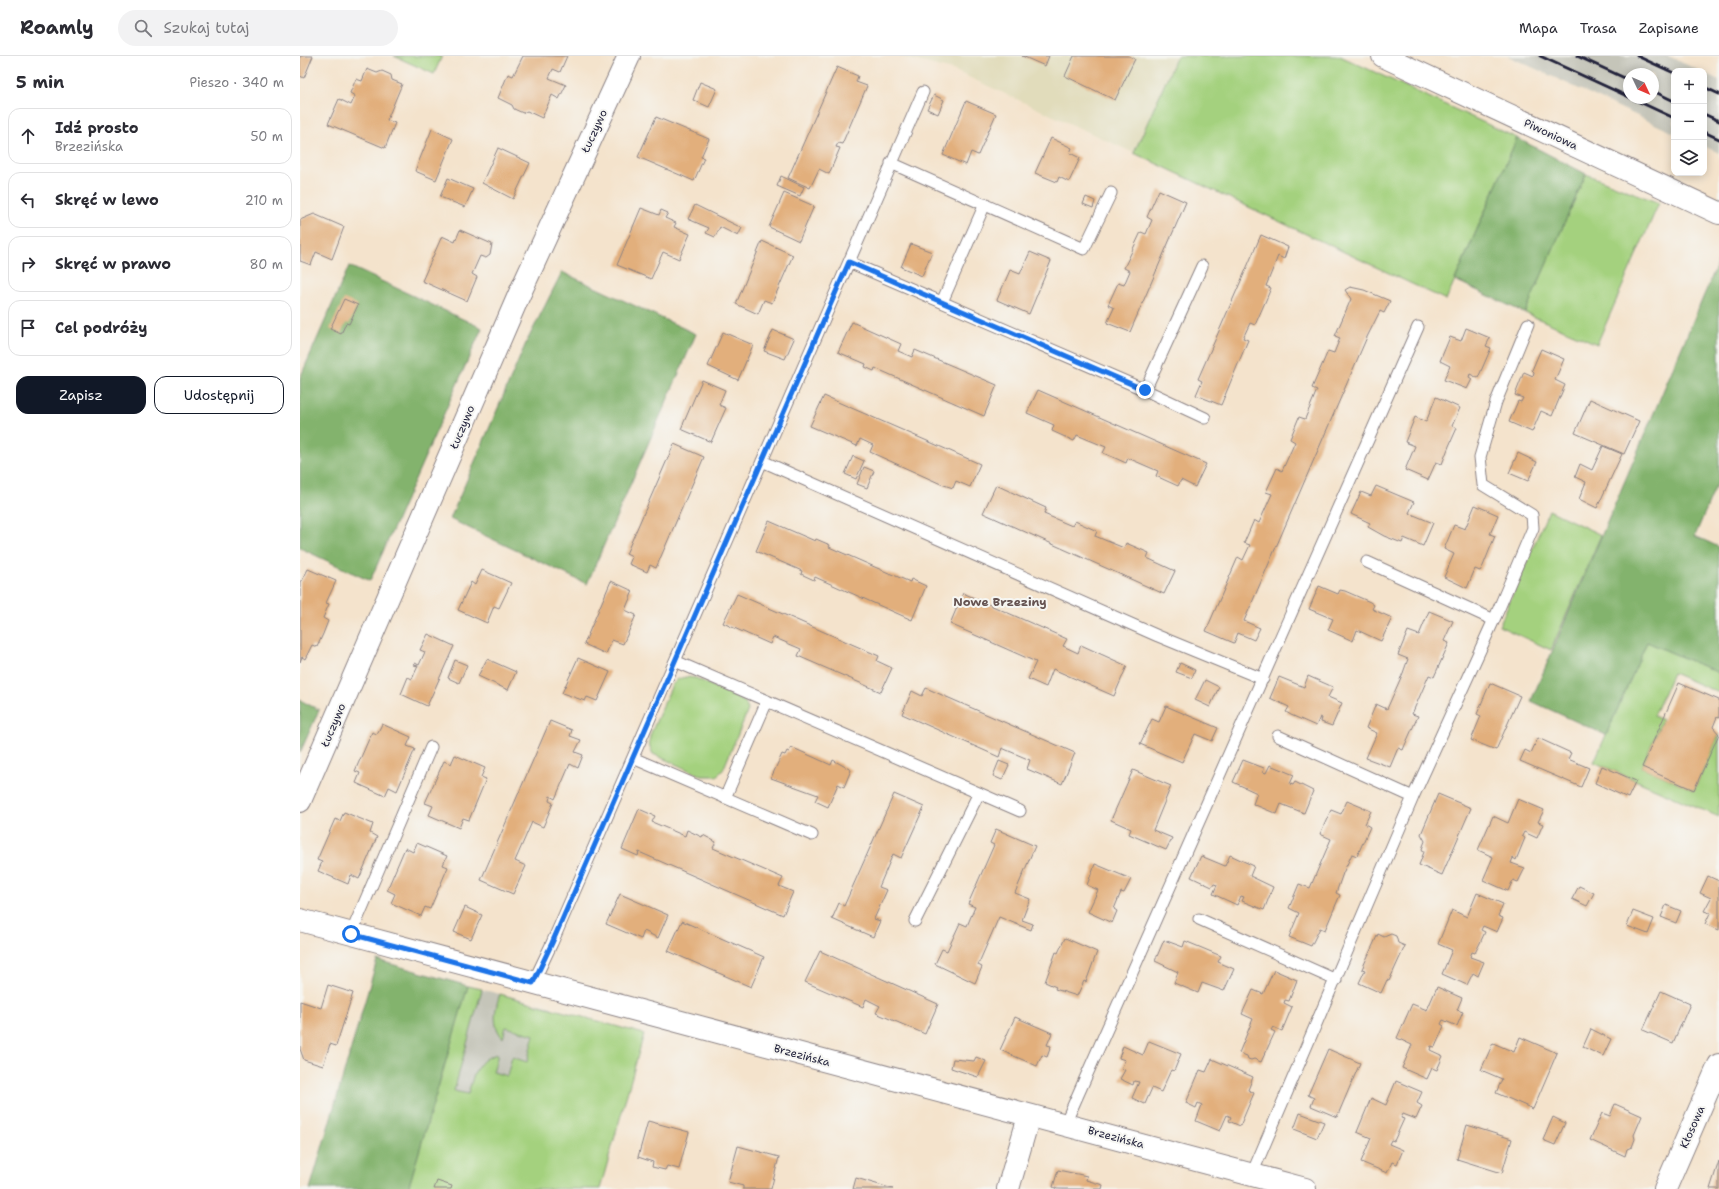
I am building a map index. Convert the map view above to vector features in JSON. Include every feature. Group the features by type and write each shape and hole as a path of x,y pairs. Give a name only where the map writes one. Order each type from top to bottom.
{"street":[{"name":"Łuczywo","path":"300,801 519,295 629,56"},
{"name":"Piwoniowa","path":"1383,56 1719,213"},
{"name":"Brzezińska","path":"300,920 1305,1189"},
{"name":"Kłosowa","path":"1665,1189 1719,1065"},
{"path":"1008,1189 1029,1116"}],"lane":[{"path":"533,983 633,758 923,92"},
{"path":"891,163 986,204 1084,249 1111,193"},
{"path":"942,302 986,204"},
{"path":"849,262 1145,390 1205,418"},
{"path":"1145,390 1202,266"},
{"path":"1252,1174 1413,797 1494,620 1533,528 1532,515 1483,485 1480,457 1496,402 1528,324"},
{"path":"1065,1124 1418,327"},
{"path":"762,461 1158,636 1263,679"},
{"path":"1367,562 1494,620"},
{"path":"675,662 1020,811"},
{"path":"725,798 767,701"},
{"path":"1278,736 1413,797"},
{"path":"351,934 432,747"},
{"path":"633,758 812,835"},
{"path":"915,921 979,793"},
{"path":"1199,919 1336,980"}],"shaded area":[{"path":"898,56 1177,56 1134,153 953,70"},
{"path":"1508,56 1668,56 1694,68 1671,68 1671,132"},
{"path":"1707,74 1719,80 1719,153 1707,147"},
{"path":"468,986 552,1007 521,1116 437,1092"}],"green space":[{"path":"394,56 442,56 434,74"},
{"path":"1177,56 1340,56 1517,138 1446,300 1134,153"},
{"path":"1517,138 1586,174 1525,313 1455,280"},
{"path":"1586,174 1659,203 1597,344 1525,313"},
{"path":"1719,260 1719,479 1695,536 1719,547 1719,673 1647,642 1606,735 1531,701"},
{"path":"349,266 482,328 370,581 300,548 300,378"},
{"path":"562,272 696,334 587,584 450,519 526,343"},
{"path":"1549,510 1601,535 1551,650 1499,626"},
{"path":"1647,642 1719,673 1719,693 1673,673 1654,716 1662,720 1642,767 1694,790 1719,734 1719,817 1594,762"},
{"path":"686,677 696,678 745,702 748,710 723,770 717,776 702,776 653,754 650,746 649,739 651,733 672,685 678,679"},
{"path":"300,700 319,710 300,753"},
{"path":"377,960 468,986 408,1189 310,1189"},
{"path":"468,986 482,989 454,1091 468,1094 477,1069 485,1059 491,1056 498,1054 493,1072 507,1076 512,1057 527,1062 534,1035 506,1027 503,1038 499,1033 495,1022 500,994 644,1034 600,1189 408,1189"}],"building":[{"path":"300,56 313,56 304,78 300,76"},
{"path":"523,56 567,56 560,72 553,69 549,78 566,85 559,99 552,95 542,118 527,111 523,113 514,109 512,105 498,98 508,74 513,76"},
{"path":"1022,56 1049,56 1045,66"},
{"path":"1074,56 1129,56 1135,59 1115,100 1065,76"},
{"path":"837,67 858,76 856,82 867,86 842,144 838,143 836,147 840,148 829,174 819,169 810,188 788,178"},
{"path":"367,69 377,73 382,71 391,75 392,80 402,84 387,120 395,123 385,148 328,124 339,99 351,105 355,96 350,93 356,79 362,81"},
{"path":"700,82 717,89 709,107 693,100"},
{"path":"934,95 944,100 938,114 927,109"},
{"path":"966,101 996,114 978,155 971,152 966,165 943,155"},
{"path":"656,117 709,139 701,157 704,158 694,181 638,157"},
{"path":"432,129 453,139 436,180 415,171"},
{"path":"1051,138 1072,148 1070,153 1080,158 1069,182 1059,177 1057,182 1035,173"},
{"path":"498,148 530,163 513,199 482,183"},
{"path":"781,176 804,187 800,196 777,186"},
{"path":"448,178 473,189 465,207 440,197"},
{"path":"1159,190 1186,202 1130,332 1107,323 1114,308 1108,305 1118,283 1124,285 1130,271 1124,268 1141,232 1146,234 1152,220 1147,217"},
{"path":"784,193 814,206 799,241 769,227"},
{"path":"1086,197 1095,201 1093,208 1083,204"},
{"path":"695,205 742,228 738,236 720,227 715,237 706,233 709,228 688,219"},
{"path":"641,208 659,215 661,210 668,213 665,218 676,223 674,227 690,234 679,259 663,252 651,279 617,265"},
{"path":"314,214 344,227 332,259 316,252 311,265 300,261 300,220"},
{"path":"460,230 492,244 490,255 486,258 480,256 472,274 477,277 467,301 422,281 442,236 455,242"},
{"path":"1261,235 1288,247 1284,259 1278,256 1266,286 1271,288 1255,325 1250,323 1243,338 1248,340 1221,405 1196,395 1202,381 1198,379"},
{"path":"762,241 793,255 772,303 764,300 758,314 736,304"},
{"path":"911,244 932,252 922,276 901,267"},
{"path":"1030,252 1051,261 1029,314 997,300 1010,270 1020,274"},
{"path":"1350,287 1364,290 1390,301 1384,313 1380,311 1367,337 1244,621 1260,628 1254,640 1238,633 1234,643 1206,631 1238,557 1243,560 1250,545 1244,543 1254,520 1259,523 1272,494 1266,492 1277,468 1282,471 1295,442 1290,439 1299,417 1305,419 1317,390 1312,388 1328,351 1334,353 1340,338 1335,336 1351,299 1345,290"},
{"path":"344,299 358,305 349,324 346,323 341,334 330,329"},
{"path":"852,322 901,344 898,351 912,357 915,350 997,385 984,416 875,368 874,371 865,367 866,364 838,352"},
{"path":"1466,328 1490,338 1486,346 1491,348 1478,378 1470,374 1469,377 1472,379 1467,389 1444,380 1450,366 1440,361 1450,337 1461,341"},
{"path":"773,330 794,339 785,359 764,351"},
{"path":"723,332 753,345 738,380 708,366"},
{"path":"1541,349 1564,359 1555,380 1565,385 1552,416 1541,411 1532,432 1509,422 1518,401 1521,402 1523,398 1515,395 1524,372 1533,376 1534,372 1532,370"},
{"path":"702,380 725,390 719,405 726,408 711,442 681,429"},
{"path":"1038,390 1206,464 1195,487 1181,480 1178,486 1156,476 1158,471 1128,458 1126,463 1103,453 1106,447 1077,435 1074,441 1052,431 1054,425 1027,413"},
{"path":"824,396 980,464 970,487 956,481 953,488 941,484 870,452 873,445 860,439 857,446 810,426"},
{"path":"1436,397 1460,408 1452,426 1457,428 1442,464 1436,462 1428,480 1405,470 1415,446 1405,442 1415,417 1426,422"},
{"path":"1590,399 1639,421 1624,454 1575,433"},
{"path":"674,444 704,457 656,568 650,565 647,572 629,564 632,557 626,554"},
{"path":"1603,446 1622,454 1597,508 1579,499 1586,482 1575,477 1580,464 1592,470"},
{"path":"1518,453 1537,462 1528,481 1509,473"},
{"path":"853,456 864,461 856,479 845,474"},
{"path":"864,467 874,471 867,488 857,484"},
{"path":"996,485 1046,508 1044,514 1072,526 1075,521 1097,531 1095,536 1124,548 1126,543 1149,553 1147,558 1175,571 1164,594 983,513"},
{"path":"1376,486 1414,502 1409,513 1433,523 1423,546 1404,538 1402,543 1384,536 1368,527 1370,523 1351,514 1361,492 1371,496"},
{"path":"1475,505 1498,515 1490,534 1495,536 1483,566 1480,571 1475,569 1467,588 1444,577 1454,554 1444,549 1454,525 1465,529"},
{"path":"769,521 815,541 816,539 830,545 829,547 910,582 911,579 926,586 912,620 815,577 814,580 801,574 802,571 756,551"},
{"path":"308,569 336,581 326,603 329,604 323,618 328,621 323,634 317,647 312,645 305,659 302,657 300,662 300,581 302,581"},
{"path":"482,570 511,583 499,608 494,606 487,623 458,610 471,582 475,585"},
{"path":"611,581 633,591 625,610 636,615 623,644 612,640 606,654 584,644"},
{"path":"1319,586 1338,594 1340,590 1345,591 1370,602 1374,605 1372,609 1392,618 1381,641 1357,630 1353,641 1328,630 1333,619 1309,609"},
{"path":"963,593 1067,639 1063,646 1078,653 1081,645 1127,666 1114,696 1053,669 1046,687 1028,679 1036,662 950,624"},
{"path":"737,594 879,656 877,661 892,668 881,692 798,656 801,649 773,637 770,644 723,623"},
{"path":"1429,611 1453,621 1444,641 1449,643 1434,677 1429,675 1412,714 1418,716 1403,750 1398,748 1390,767 1366,758 1377,733 1366,728 1376,704 1387,709 1408,659 1398,655 1408,631 1419,635"},
{"path":"428,634 454,646 427,706 401,694 408,677 412,679 418,666 414,665 415,663 419,665 425,652 420,650"},
{"path":"578,658 610,672 597,701 587,697 585,701 562,693"},
{"path":"487,659 516,672 508,690 478,676"},
{"path":"455,660 467,665 459,683 448,678"},
{"path":"1180,663 1195,670 1192,678 1176,672"},
{"path":"1308,676 1333,687 1328,697 1342,703 1332,726 1321,722 1322,718 1320,717 1316,726 1291,715 1286,712 1289,707 1270,698 1279,677 1304,687"},
{"path":"1205,680 1219,687 1210,707 1195,700"},
{"path":"1490,683 1520,696 1496,750 1471,740 1481,716 1477,714"},
{"path":"1679,683 1719,700 1719,718 1717,717 1713,727 1719,734 1694,790 1642,767"},
{"path":"926,688 1075,753 1062,784 1027,769 1030,760 1002,748 999,757 902,714 912,691 922,696"},
{"path":"1166,706 1218,728 1212,741 1195,734 1182,762 1140,744 1152,719 1159,722"},
{"path":"550,721 572,730 570,736 581,740 575,752 583,755 578,768 570,764 555,799 550,796 549,801 553,803 543,827 532,822 515,861 526,866 513,894 481,880"},
{"path":"382,724 411,737 407,746 415,749 397,791 389,787 385,796 356,783 360,773 355,771 372,732 377,734"},
{"path":"1538,738 1571,753 1568,759 1589,768 1581,787 1520,761 1525,750 1531,753"},
{"path":"791,747 831,765 833,760 851,770 844,787 838,784 828,807 815,801 818,795 771,778 782,754 785,755 787,751 789,752"},
{"path":"455,755 485,768 481,777 486,779 469,820 463,818 459,828 429,815 433,806 425,803 444,761 451,764"},
{"path":"1243,760 1264,768 1263,772 1266,773 1270,765 1294,775 1290,784 1293,785 1295,782 1313,791 1304,813 1281,804 1277,814 1253,804 1257,793 1233,782"},
{"path":"999,761 1009,765 1002,780 993,776"},
{"path":"1602,766 1636,781 1628,798 1595,783"},
{"path":"1133,770 1171,786 1153,830 1172,838 1166,850 1129,834 1131,829 1111,820"},
{"path":"894,794 924,807 901,858 893,854 879,887 887,890 874,919 880,921 873,937 832,919 839,903 844,906"},
{"path":"1438,794 1471,808 1442,875 1419,865 1424,852 1422,849 1425,841 1421,834"},
{"path":"1518,799 1544,810 1538,822 1543,824 1537,838 1524,832 1522,836 1525,838 1516,860 1513,858 1511,863 1525,868 1518,882 1513,880 1508,891 1483,880 1493,857 1478,850 1493,816 1508,823"},
{"path":"1347,801 1371,811 1365,824 1370,827 1357,856 1352,854 1343,873 1336,893 1340,895 1325,930 1320,928 1311,946 1289,937 1299,913 1289,908 1299,884 1310,888 1331,839 1320,834 1331,810 1341,814"},
{"path":"639,809 655,816 652,822 685,836 687,830 702,837 703,835 716,842 713,848 783,878 779,886 793,892 783,915 639,852 638,856 622,849"},
{"path":"344,812 373,824 370,833 377,837 359,879 351,875 348,884 318,871 322,862 317,860 335,819 340,821"},
{"path":"996,829 1035,846 1015,893 1030,899 1022,920 1033,924 1031,930 999,917 978,965 982,967 975,983 935,964 942,949 947,951 960,923 967,926 975,907 968,904 994,845 990,843"},
{"path":"417,843 447,856 443,865 448,867 430,909 425,907 421,916 391,903 395,894 387,890 405,848 413,852"},
{"path":"1230,855 1254,866 1250,876 1273,887 1264,910 1242,901 1244,897 1241,896 1237,905 1213,894 1217,885 1214,884 1212,887 1191,877 1201,856 1225,866"},
{"path":"1095,864 1131,879 1124,893 1121,892 1114,909 1117,911 1112,923 1088,912 1098,890 1087,885"},
{"path":"1708,876 1719,881 1719,930 1705,924 1710,913 1704,911 1711,898 1700,893"},
{"path":"1579,886 1594,893 1587,906 1572,899"},
{"path":"1477,893 1503,904 1498,916 1503,918 1497,932 1483,926 1481,930 1485,932 1475,953 1472,952 1470,957 1484,962 1478,976 1473,973 1467,985 1442,974 1452,950 1438,944 1452,910 1467,917"},
{"path":"620,894 668,915 658,938 644,931 641,939 606,924"},
{"path":"1666,905 1681,911 1676,923 1661,917"},
{"path":"465,907 482,915 471,939 454,932"},
{"path":"1633,911 1654,919 1648,934 1627,926"},
{"path":"682,921 764,957 751,987 668,951"},
{"path":"1378,934 1384,937 1391,934 1396,936 1398,943 1405,946 1389,981 1387,980 1381,993 1359,983 1365,970 1362,969"},
{"path":"1065,938 1097,952 1086,982 1084,981 1077,996 1055,989 1056,987 1045,982 1056,952 1058,953"},
{"path":"1164,940 1183,947 1185,941 1221,956 1218,962 1234,969 1224,991 1202,983 1198,993 1174,983 1178,972 1155,961"},
{"path":"820,951 938,1004 925,1034 876,1013 880,1006 866,999 863,1007 805,982"},
{"path":"1274,970 1297,980 1289,1001 1285,1000 1284,1003 1292,1007 1282,1031 1273,1027 1271,1030 1275,1032 1261,1062 1254,1059 1248,1059 1247,1056 1239,1053 1253,1019 1242,1014 1253,990 1263,994"},
{"path":"328,985 353,993 336,1046 330,1044 323,1066 304,1060 300,1049 300,1001 321,1008"},
{"path":"1437,987 1462,998 1457,1010 1463,1012 1457,1026 1443,1020 1441,1024 1444,1026 1435,1047 1431,1046 1430,1050 1443,1056 1437,1070 1432,1068 1427,1079 1402,1068 1412,1045 1397,1038 1412,1004 1427,1010"},
{"path":"1661,991 1690,1004 1673,1043 1643,1030"},
{"path":"1015,1017 1052,1033 1047,1045 1051,1046 1047,1057 1042,1055 1037,1066 1000,1050"},
{"path":"1591,1029 1611,1039 1603,1056 1583,1047"},
{"path":"1520,1037 1557,1053 1533,1109 1496,1093 1502,1079 1481,1070 1493,1043 1514,1052"},
{"path":"1149,1041 1181,1054 1174,1071 1171,1070 1161,1092 1152,1088 1145,1104 1132,1098 1139,1082 1134,1081 1133,1085 1120,1079 1125,1070 1121,1069 1125,1060 1119,1058 1123,1046 1143,1055"},
{"path":"1328,1049 1360,1063 1337,1117 1311,1106 1314,1098 1308,1095"},
{"path":"976,1057 986,1061 978,1077 951,1068 953,1059 974,1061"},
{"path":"1212,1059 1253,1077 1248,1090 1254,1093 1240,1126 1229,1121 1231,1117 1227,1115 1220,1131 1196,1121 1202,1105 1198,1103 1196,1108 1186,1103 1200,1070 1206,1072"},
{"path":"1396,1081 1422,1092 1417,1103 1422,1106 1416,1119 1403,1114 1401,1118 1404,1119 1394,1141 1391,1140 1389,1144 1403,1150 1397,1164 1392,1162 1387,1173 1361,1162 1371,1138 1357,1132 1371,1098 1386,1105"},
{"path":"1615,1104 1642,1116 1634,1135 1635,1139 1632,1147 1627,1149 1625,1156 1590,1140 1602,1113 1610,1116"},
{"path":"1300,1113 1324,1122 1317,1138 1294,1129"},
{"path":"1553,1117 1565,1123 1555,1145 1543,1140"},
{"path":"648,1121 689,1132 679,1169 667,1166 665,1170 652,1167 653,1162 638,1157"},
{"path":"1467,1125 1512,1139 1502,1173 1457,1159"},
{"path":"738,1146 779,1157 771,1189 743,1189 743,1186 728,1182"},
{"path":"1719,1161 1719,1189 1710,1189"},
{"path":"1058,1170 1087,1176 1086,1180 1103,1185 1102,1189 1057,1189 1053,1187"},
{"path":"856,1178 893,1189 853,1189"},
{"path":"437,1181 452,1186 451,1189 434,1189"}],"railway":[{"path":"1540,56 1623,94"},
{"path":"1577,56 1623,77"},
{"path":"1637,56 1671,72"},
{"path":"1707,88 1719,94"},
{"path":"1659,94 1671,100"},
{"path":"1644,104 1671,117"},
{"path":"1707,115 1719,121"},
{"path":"1707,133 1719,139"}],"district":[{"name":"Nowe Brzeziny","path":"1000,602"}],"route":[{"path":"351,934 533,983 552,943 849,262 1145,390"}]}
